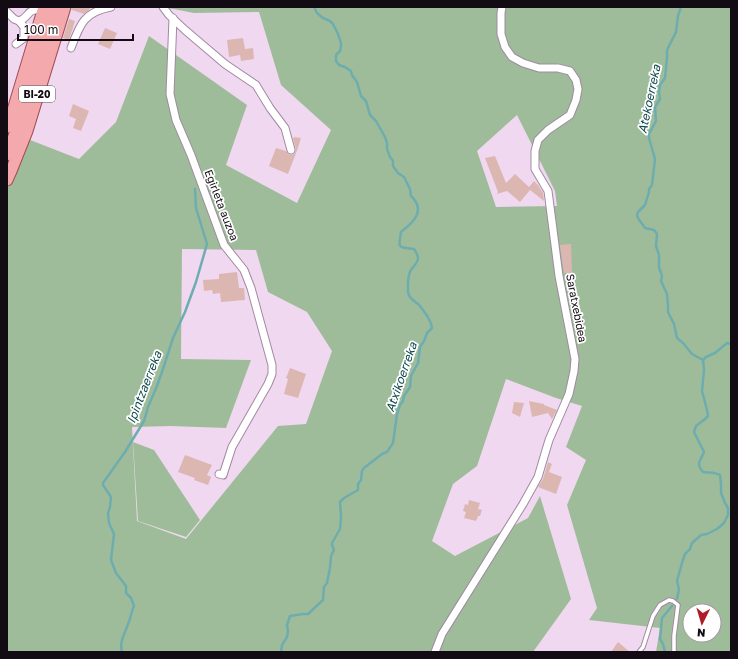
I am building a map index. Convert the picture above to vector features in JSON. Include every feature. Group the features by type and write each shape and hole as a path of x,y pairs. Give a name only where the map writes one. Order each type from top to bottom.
{"main road":[{"name":"BI-20","path":"7,155 30,89 55,7"},
{"name":"BI-20","path":"7,180 26,131 64,7"},
{"path":"7,127 43,8"}],"street":[{"path":"71,48 82,23 88,16 94,11 111,7"},
{"path":"163,7 172,18 225,64 256,85 270,108 285,128 291,150"},
{"name":"Saratxebidea","path":"435,652 442,634 523,504 538,477 549,440 569,394 576,359 559,276 548,191 535,169 535,151 538,140 548,130 570,115 576,100 578,88 576,80 570,71 558,68 539,68 523,63 512,57 505,47 501,34 502,7"},
{"path":"19,21 24,20 26,15 33,10 43,8"},
{"path":"7,12 24,27 24,38 19,46"},
{"name":"Egirleta auzoa","path":"172,18 170,94 176,120 191,155 224,245 244,270 251,288 272,365 272,374 268,384 232,447 223,475 219,474"}],"lane":[{"path":"639,652 643,647 653,616 660,605 669,600 673,601 678,606 674,636 674,652"}],"green space":[{"path":"163,7 731,7 731,652 656,652 660,628 589,620 597,608 567,505 586,460 566,447 582,406 506,379 477,466 453,484 432,541 455,556 528,518 540,496 571,599 533,652 7,652 7,131 79,159 116,122 149,36 247,105 226,165 297,203 331,130 281,85 259,12 194,13","holes":["517,115 555,191 557,206 496,207 477,151","182,249 256,250 268,292 307,312 332,351 306,424 278,426 186,539 137,521 132,427 171,426 226,428 251,360 181,359"]},
{"path":"133,442 154,450 200,520 186,537 138,521"}],"building":[{"path":"72,7 90,7 90,9 84,14 72,10"},
{"path":"69,19 75,21 69,40 63,38"},
{"path":"105,28 117,33 110,49 98,44"},
{"path":"243,38 245,49 253,48 254,59 241,61 240,55 229,57 227,40"},
{"path":"73,104 89,111 81,131 73,128 76,119 69,116"},
{"path":"294,137 301,138 288,174 269,166 276,148 286,151 289,155 295,153 296,149 293,139"},
{"path":"495,156 506,183 515,174 529,187 534,181 543,193 544,201 530,190 520,202 507,191 497,194 498,192 485,158"},
{"path":"571,244 572,273 564,273 560,245"},
{"path":"237,272 239,288 244,288 245,300 221,302 220,293 213,294 212,290 204,291 203,280 219,279 219,274"},
{"path":"290,368 306,374 298,398 284,394 288,379 286,378"},
{"path":"529,401 544,404 557,410 552,419 548,413 532,417"},
{"path":"514,402 524,403 520,417 512,413"},
{"path":"185,455 212,465 207,475 211,477 208,485 194,480 195,478 178,472"},
{"path":"548,462 552,464 549,472 562,477 556,494 538,487 543,479"},
{"path":"469,500 480,503 478,509 482,510 476,521 464,518 466,512 463,511 465,504 468,505"},
{"path":"618,642 630,652 611,652"}],"waterway":[{"name":"Atxikoerreka","path":"281,652 282,645 287,637 287,625 290,616 308,614 323,600 324,587 327,583 331,556 334,550 332,543 340,529 340,502 358,490 358,484 361,480 362,471 364,468 382,454 387,452 393,443 397,414 400,405 410,387 411,376 418,363 420,347 427,333 432,328 428,316 420,306 411,299 408,292 409,275 418,260 417,255 414,249 400,246 401,232 414,220 418,211 418,206 411,196 410,189 404,177 398,173 393,166 393,161 387,149 385,137 376,121 370,115 366,101 361,96 357,82 351,71 339,65 336,61 336,55 340,51 341,43 333,24 317,13 314,7"},
{"name":"Atekoerreka","path":"681,7 676,32 667,50 665,78 660,85 660,99 655,107 656,121 649,134 655,159 652,185 649,189 645,205 637,215 645,228 654,230 657,234 656,246 659,255 659,267 662,276 661,281 667,294 668,312 674,324 677,338 692,354 703,360"},
{"name":"Ipintzaerreka","path":"122,652 122,641 134,606 131,598 126,593 126,586 116,573 111,560 114,534 109,523 108,513 111,497 103,483 125,452 144,421 173,338 185,312 196,282 207,244 196,208 195,189"},
{"name":"Atekoerreka","path":"677,599 679,589 677,581 685,554 690,549 692,543 701,535 717,529 724,523 728,515 728,508 721,493 720,475 703,472 699,466 699,462 704,452 694,432 696,426 708,416 702,391 704,370 703,360 715,353 727,343 731,344"},
{"name":"Atekoerreka","path":"665,652 660,639 662,618 672,606"}]}
